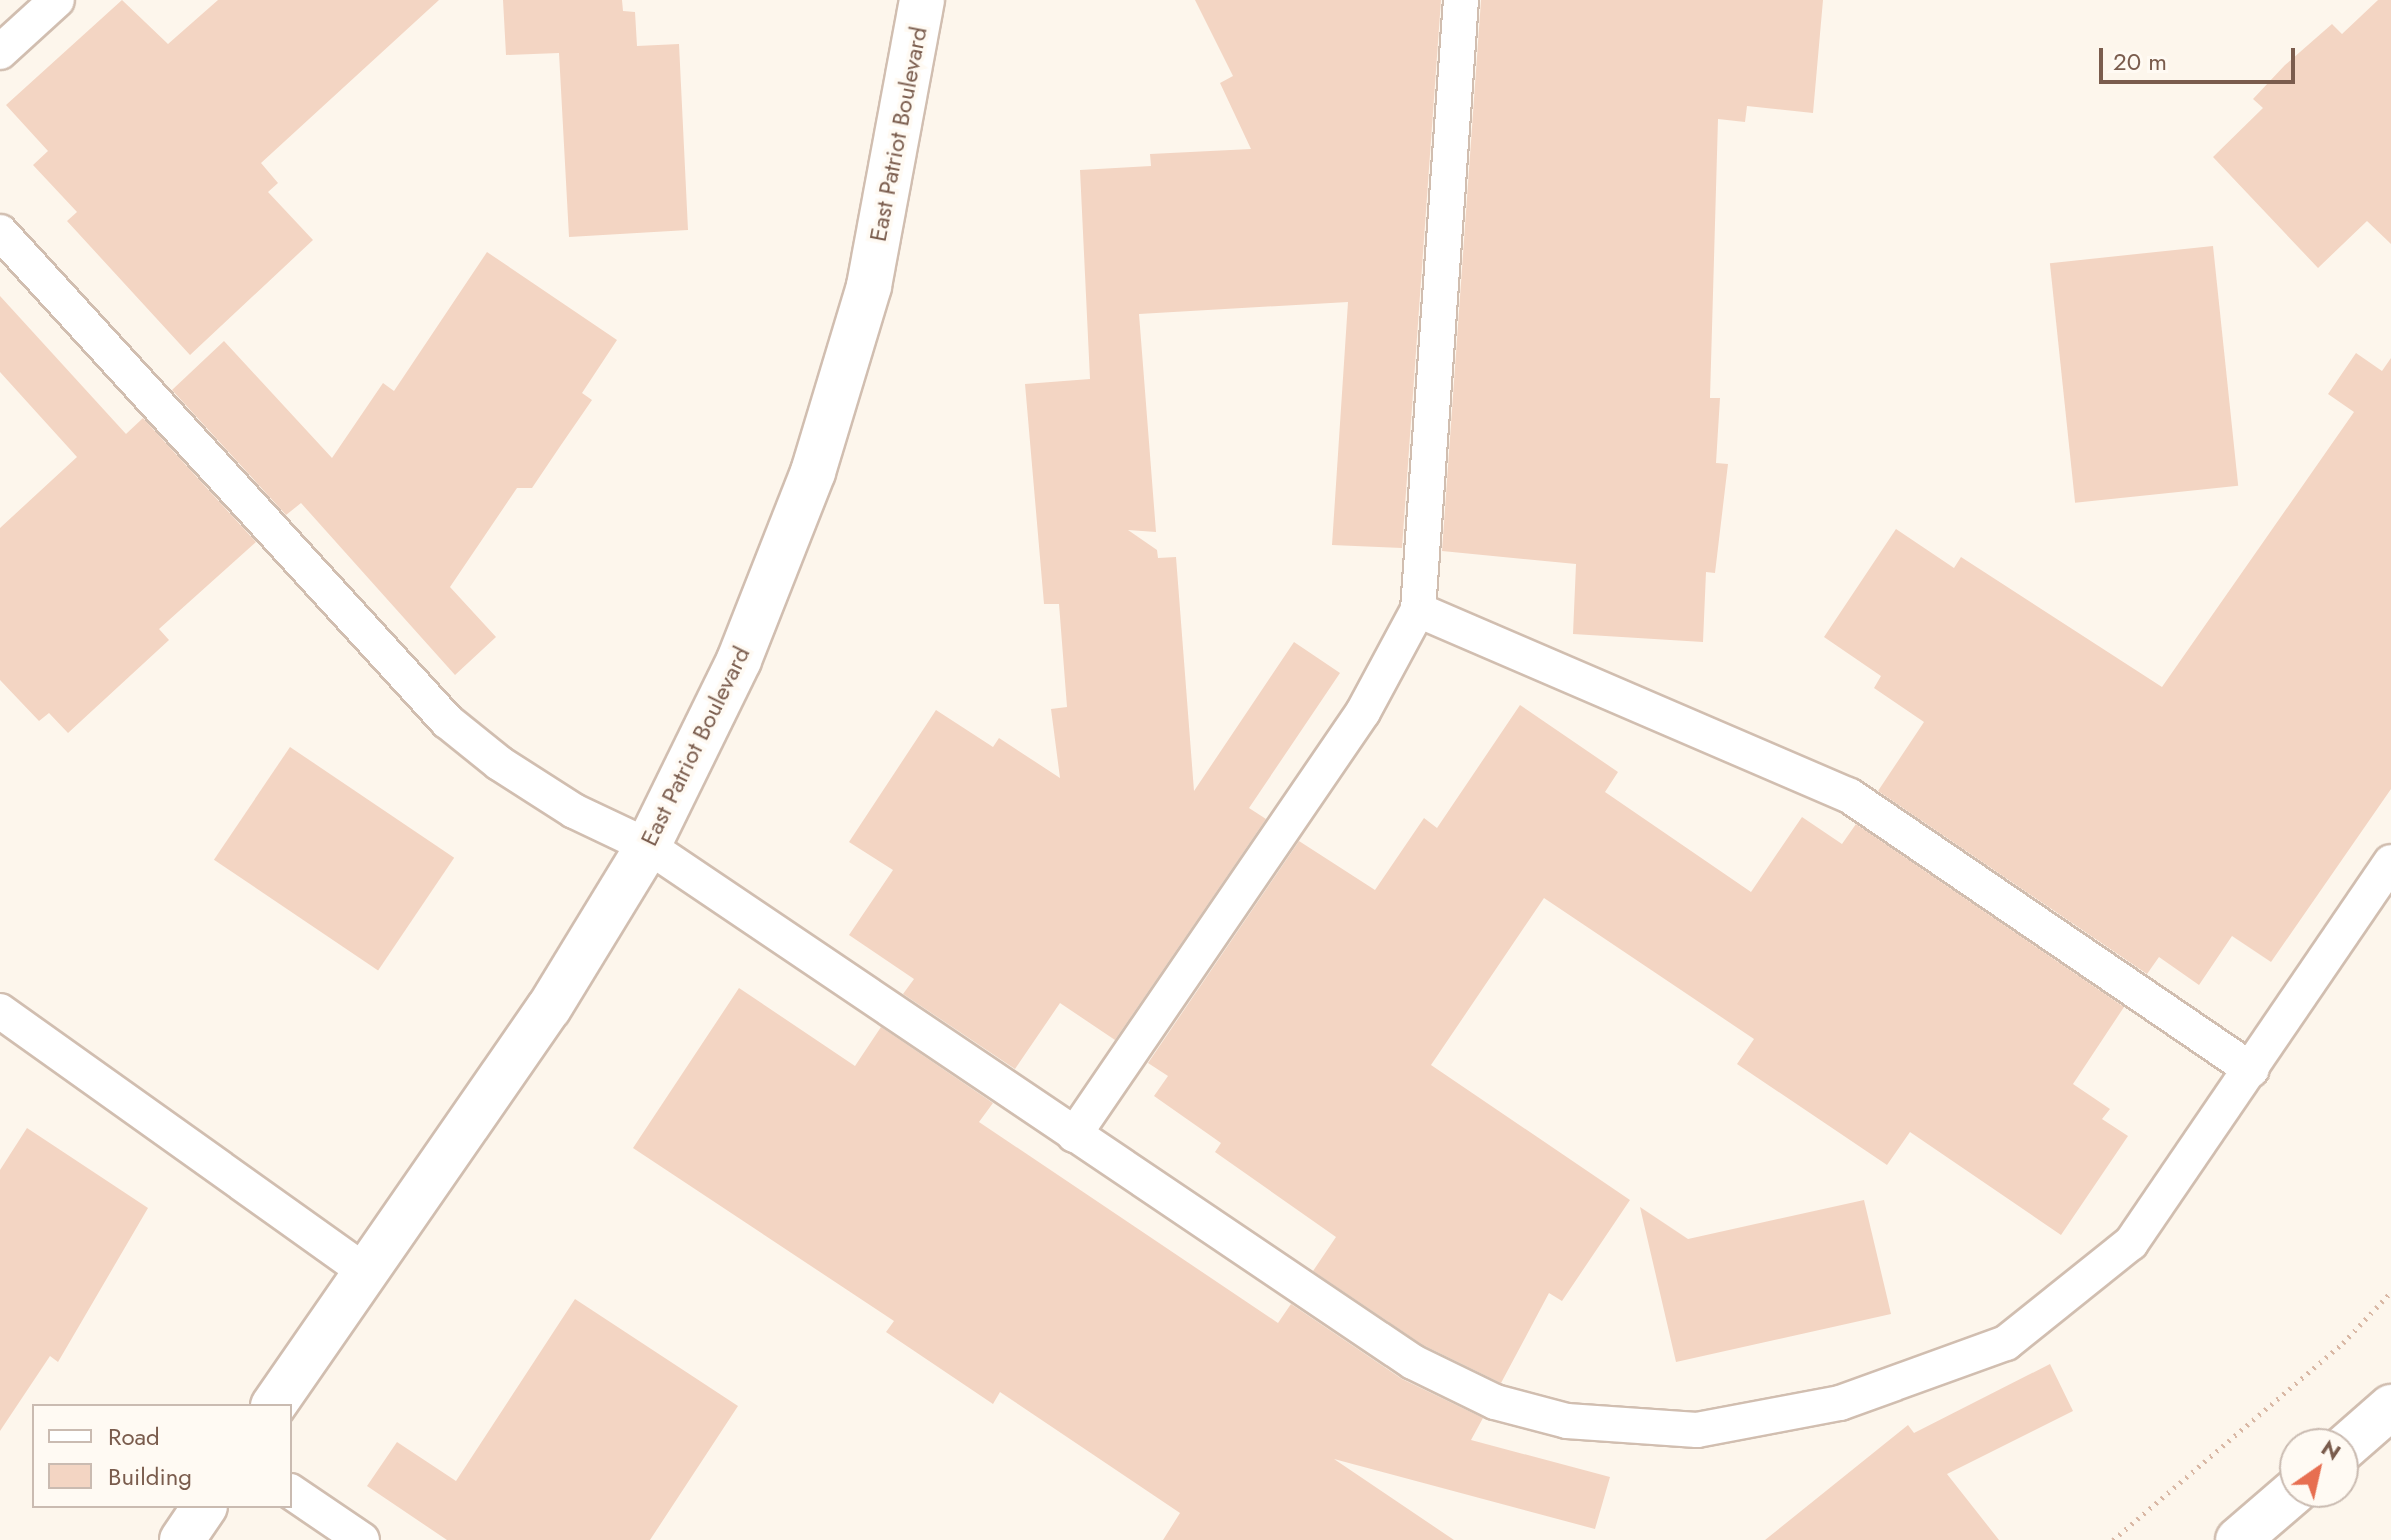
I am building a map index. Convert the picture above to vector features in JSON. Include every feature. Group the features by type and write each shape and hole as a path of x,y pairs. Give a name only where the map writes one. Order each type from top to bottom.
{"street":[{"name":"East Patriot Boulevard","path":"274,1404 549,1008 648,846 739,660 813,472 869,286 922,0"},
{"path":"2359,1435 2391,1407"},
{"path":"2238,1540 2279,1505"},
{"path":"182,1540 204,1508"}],"lane":[{"path":"0,52 57,0"},
{"path":"1074,1135 1363,712 1418,610 1461,0"},
{"path":"0,232 447,721 574,811 648,846 1413,1362 1495,1402 1567,1421 1697,1430 1840,1403 2006,1343 2131,1243 2252,1070 2391,862"},
{"path":"1418,610 1850,796 2252,1070"},
{"path":"0,1011 366,1272"},
{"path":"292,1492 362,1540"}],"path":[{"path":"2113,1540 2343,1343 2391,1292"}],"building":[{"path":"122,0 168,44 218,0 439,0 261,163 278,183 268,192 313,240 190,355 67,221 77,212 33,165 48,151 6,105"},
{"path":"503,0 622,0 623,11 635,12 637,46 679,44 688,230 569,237 559,53 506,55"},
{"path":"1195,0 1441,0 1402,548 1332,545 1348,302 1139,314 1156,532 1128,530 1157,550 1158,558 1176,557 1194,791 1294,642 1340,673 1249,808 1266,819 1115,1040 1060,1003 1015,1069 903,994 914,979 849,935 893,870 849,842 936,710 993,747 999,738 1060,778 1051,709 1067,707 1059,604 1044,604 1025,384 1090,379 1080,170 1151,166 1150,154 1251,149 1220,83 1233,76"},
{"path":"1481,0 1823,0 1813,113 1747,106 1745,122 1718,119 1710,398 1720,398 1716,463 1728,464 1715,573 1706,572 1703,642 1573,634 1576,564 1442,551"},
{"path":"2378,0 2391,0 2391,244 2367,221 2318,268 2213,157 2263,108 2253,99 2285,65 2332,24 2342,34"},
{"path":"2213,246 2238,486 2075,503 2050,263"},
{"path":"487,252 617,340 582,393 592,400 532,488 517,488 450,587 496,637 455,675 301,503 286,515 172,390 224,341 332,458 383,383 394,391"},
{"path":"0,296 126,434 143,418 256,542 159,629 169,640 68,733 49,713 39,721 0,680 0,528 77,457 0,372"},
{"path":"2356,353 2382,371 2391,358 2391,789 2271,962 2232,936 2199,985 2159,957 2147,974 1878,791 1924,722 1874,688 1881,676 1824,637 1896,529 1954,568 1961,557 2162,687 2354,412 2328,394"},
{"path":"1520,705 1618,772 1605,792 1751,892 1802,817 1842,844 1856,824 2124,1007 2073,1084 2110,1109 2102,1119 2128,1136 2061,1235 1910,1132 1887,1165 1737,1064 1754,1039 1544,898 1431,1065 1630,1200 1562,1301 1549,1293 1501,1383 1423,1345 1313,1271 1336,1237 1215,1152 1221,1143 1154,1096 1168,1076 1148,1063 1299,841 1375,890 1424,818 1437,828"},
{"path":"290,747 454,858 378,970 214,860"},
{"path":"739,988 855,1066 881,1027 993,1103 979,1122 1278,1323 1291,1304 1402,1379 1483,1418 1471,1440 1610,1477 1595,1529 1334,1459 1454,1540 1163,1540 1180,1513 1000,1392 993,1404 886,1332 894,1321 633,1148"},
{"path":"27,1128 148,1208 58,1362 50,1356 0,1431 0,1170"},
{"path":"1864,1200 1891,1314 1676,1362 1640,1207 1688,1239"},
{"path":"575,1299 738,1406 650,1540 447,1540 367,1486 397,1442 456,1481"},
{"path":"2050,1364 2073,1411 1947,1474 1999,1540 1765,1540 1908,1425 1914,1433"}]}
